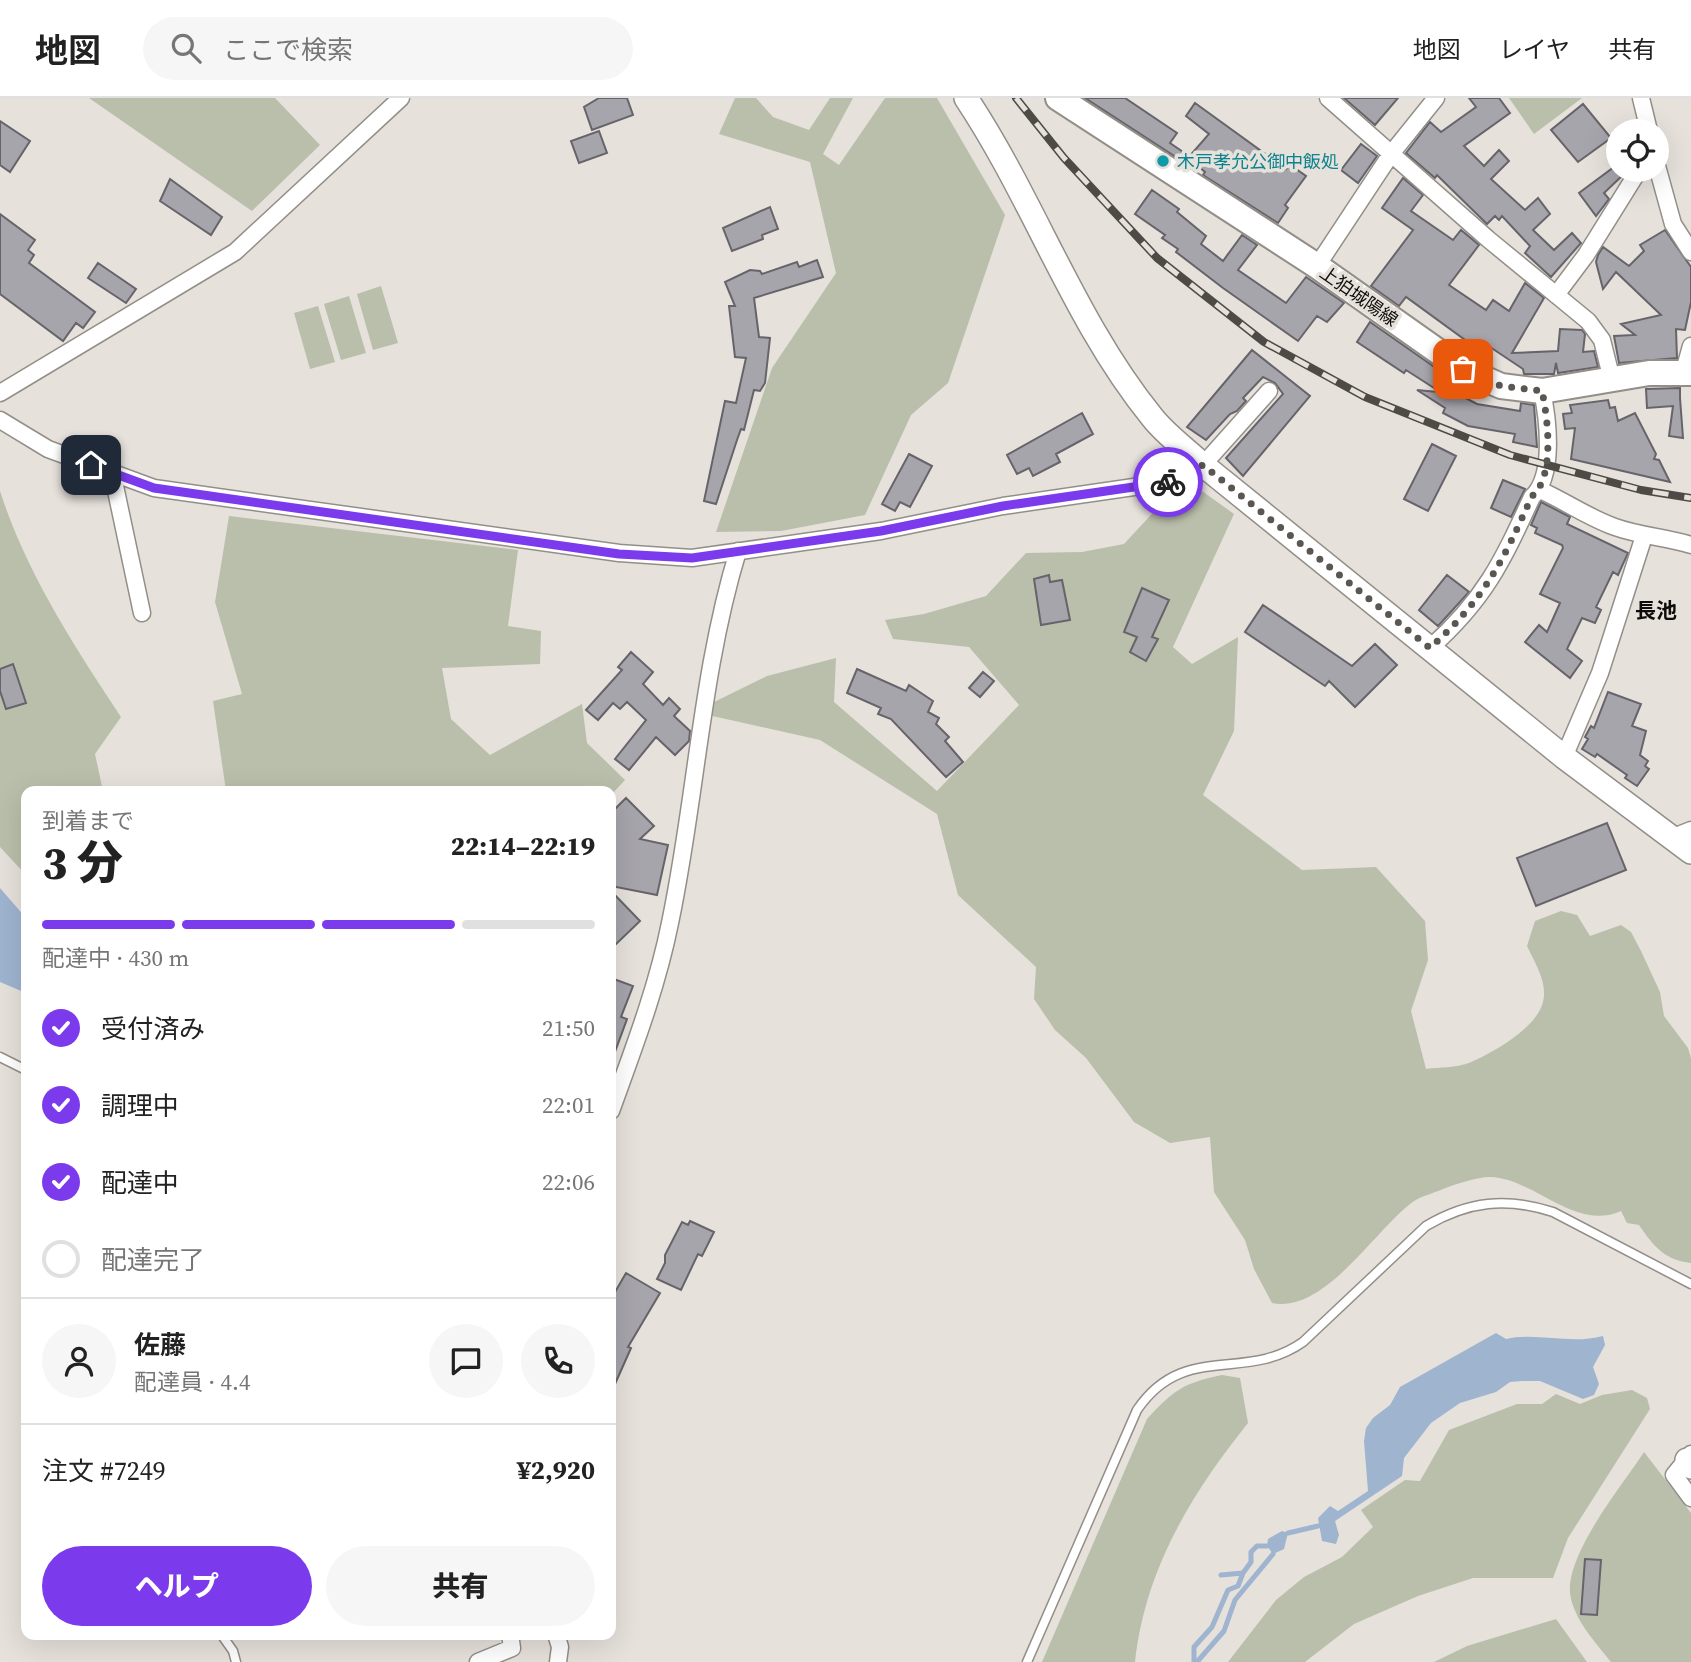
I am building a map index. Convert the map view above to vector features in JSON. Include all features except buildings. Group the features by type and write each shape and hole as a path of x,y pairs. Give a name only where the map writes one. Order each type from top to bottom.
{"main road":[{"name":"上狛城陽線","path":"1058,98 1318,266 1463,369 1501,386 1542,391 1649,373 1687,372"}],"street":[{"path":"0,393 235,252 401,98"},
{"path":"966,98 987,129 1124,379 1154,419 1203,465 1564,757 1681,834 1691,852"},
{"path":"1328,98 1587,321 1602,340 1612,380"},
{"path":"1318,266 1391,154 1436,98"},
{"path":"1641,98 1646,119"},
{"path":"1556,295 1586,255 1632,182"},
{"path":"1661,182 1673,224 1691,252"},
{"path":"1687,372 1691,346"},
{"path":"0,420 48,449 154,488 619,554 692,558 881,531 1003,506 1175,481 1203,465 1269,391"},
{"path":"1430,648 1459,623 1485,591 1532,496 1540,490 1548,433 1542,391"},
{"path":"112,472 142,613"},
{"path":"1540,490 1612,526 1644,536 1670,538 1691,545"},
{"path":"1564,757 1600,673 1644,536"},
{"path":"616,1097 648,1005 670,923 719,617 738,551"},
{"path":"1690,1460 1674,1475 1691,1498"},
{"path":"478,1662 512,1648 511,1640"},
{"path":"558,1640 560,1647 558,1662"}],"lane":[{"path":"0,1057 21,1068"},
{"path":"1027,1662 1137,1410 1159,1383 1186,1370 1269,1360 1289,1352 1304,1342 1426,1226 1443,1216 1482,1203 1532,1205 1553,1212 1691,1284"},
{"path":"225,1640 233,1651 236,1662"}],"green space":[{"path":"89,98 275,98 320,145 252,211"},
{"path":"735,98 756,98 773,117 809,130 830,98 853,98 823,154 839,165 885,98 937,98 1005,215 948,383 911,415 865,515 781,531 716,532 772,368 836,273 810,162 719,134"},
{"path":"1509,98 1582,98 1534,134"},
{"path":"381,286 398,343 373,350 357,294"},
{"path":"349,296 366,353 341,360 324,304"},
{"path":"318,306 335,362 310,369 294,313"},
{"path":"0,491 37,579 69,636 121,717 95,754 102,786 21,786 21,870 0,847"},
{"path":"1202,491 1234,514 1173,647 1192,664 1238,637 1234,731 1203,795 1302,870 1376,867 1425,921 1428,960 1411,1011 1426,1069 1469,1063 1489,1053 1523,1030 1539,1012 1544,988 1527,946 1535,921 1561,911 1577,915 1590,936 1621,925 1631,932 1660,992 1664,1016 1688,1048 1691,1058 1691,1263 1674,1259 1661,1251 1639,1225 1627,1223 1621,1211 1604,1216 1587,1215 1523,1186 1485,1177 1454,1185 1414,1201 1330,1283 1311,1296 1292,1303 1272,1303 1254,1269 1245,1240 1214,1192 1210,1137 1170,1143 1134,1122 1086,1058 1055,1030 1034,999 1036,967 958,895 937,814 820,740 708,715 712,703 767,676 836,658 834,702 937,791 1019,705 969,647 893,639 885,620 924,614 986,596 1026,553 1082,552 1124,544 1162,503"},
{"path":"229,516 518,550 508,626 541,631 540,664 442,668 451,719 490,755 582,704 587,743 625,780 616,790 616,786 225,786 213,701 242,694 215,602"},
{"path":"1222,1375 1240,1378 1248,1423 1208,1477 1174,1535 1149,1596 1140,1628 1135,1662 1042,1662 1147,1419 1180,1389"},
{"path":"1632,1390 1647,1398 1650,1409 1568,1538 1553,1578 1473,1578 1418,1596 1354,1624 1305,1662 1228,1662 1276,1600 1304,1577 1342,1557 1373,1527 1361,1510 1405,1480 1420,1481 1449,1430 1517,1404 1542,1404 1556,1394 1580,1404 1602,1395"},
{"path":"1644,1452 1691,1513 1691,1662 1611,1662 1582,1624 1571,1599 1570,1583 1584,1544"},
{"path":"1556,1619 1587,1662 1434,1662 1467,1646"}],"water":[{"path":"0,888 21,912 21,991 0,982"},
{"path":"1496,1333 1506,1339 1578,1339 1603,1336 1605,1345 1593,1367 1599,1384 1594,1395 1583,1399 1540,1381 1522,1381 1510,1382 1496,1392 1460,1403 1431,1423 1404,1458 1402,1476 1335,1521 1339,1535 1336,1544 1322,1541 1318,1518 1330,1506 1338,1511 1368,1491 1364,1441 1366,1428 1373,1418 1390,1405 1400,1387"},
{"path":"1282,1531 1288,1533 1284,1549 1273,1554 1267,1546 1268,1539"}],"waterway":[{"path":"1288,1533 1318,1526"},
{"path":"1221,1575 1243,1573 1251,1562 1251,1552 1257,1546 1267,1546"},
{"path":"1197,1662 1224,1631 1235,1600 1273,1554"},
{"path":"1194,1662 1194,1647 1212,1627 1228,1590 1238,1586 1243,1573"}],"railway":[{"path":"1016,98 1064,158 1157,258 1264,342 1365,397 1510,455 1641,490 1691,498"}],"way so far":[{"path":"1168,482 1175,481 1203,465 1430,648 1459,623 1485,591 1532,496 1540,490 1548,445 1548,422 1542,391 1501,386 1463,369"}],"place":[{"name":"木戸孝允公御中飯処","path":"1163,161"}],"district":[{"name":"長池","path":"1656,610"}],"route":[{"path":"91,465 154,488 619,554 692,558 881,531 1003,506 1168,482"}]}
